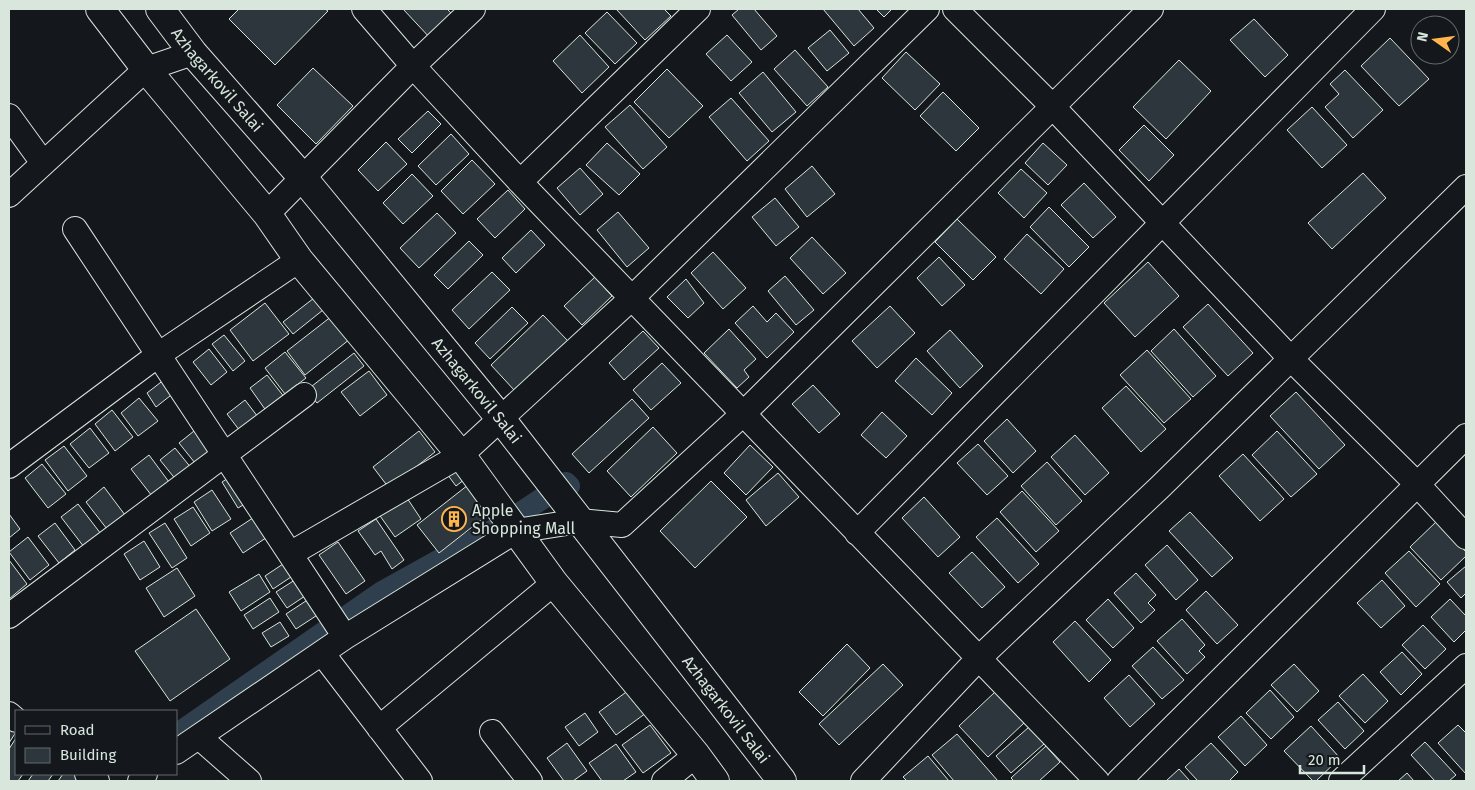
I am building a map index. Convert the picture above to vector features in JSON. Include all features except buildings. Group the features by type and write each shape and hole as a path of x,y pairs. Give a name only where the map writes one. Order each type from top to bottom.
{"main road":[{"path":"100,9 146,69 267,214 300,260 461,455 554,583 696,755 715,781"},
{"name":"Azhagarkovil Salai","path":"160,9 193,53 303,178 501,419 782,781"}],"street":[{"path":"364,9 413,66 520,182 1097,781"},
{"path":"267,214 413,66 473,9"},
{"path":"520,182 698,9"},
{"path":"290,554 461,455 632,298 927,9"},
{"path":"955,9 1053,107 1291,359 1418,485 1466,537"},
{"path":"178,751 322,653 340,629 511,523 580,521 622,525 743,414 1152,9"},
{"path":"857,533 1373,9"},
{"path":"9,195 146,69 193,53"},
{"path":"9,116 43,163"},
{"path":"863,781 978,659 1159,488 1466,187"},
{"path":"75,229 340,629"},
{"path":"9,466 158,355 300,260"},
{"path":"9,616 304,395"},
{"path":"1119,781 1466,436"},
{"path":"379,728 554,583"},
{"path":"322,653 420,781"},
{"path":"1341,781 1466,666"},
{"path":"492,732 530,781"},
{"path":"198,737 249,781"},
{"path":"664,781 696,755"}],"waterway":[{"path":"178,734 382,592 499,527 566,483 569,486"}],"place":[{"name":"Apple Shopping Mall","path":"454,519"}]}
